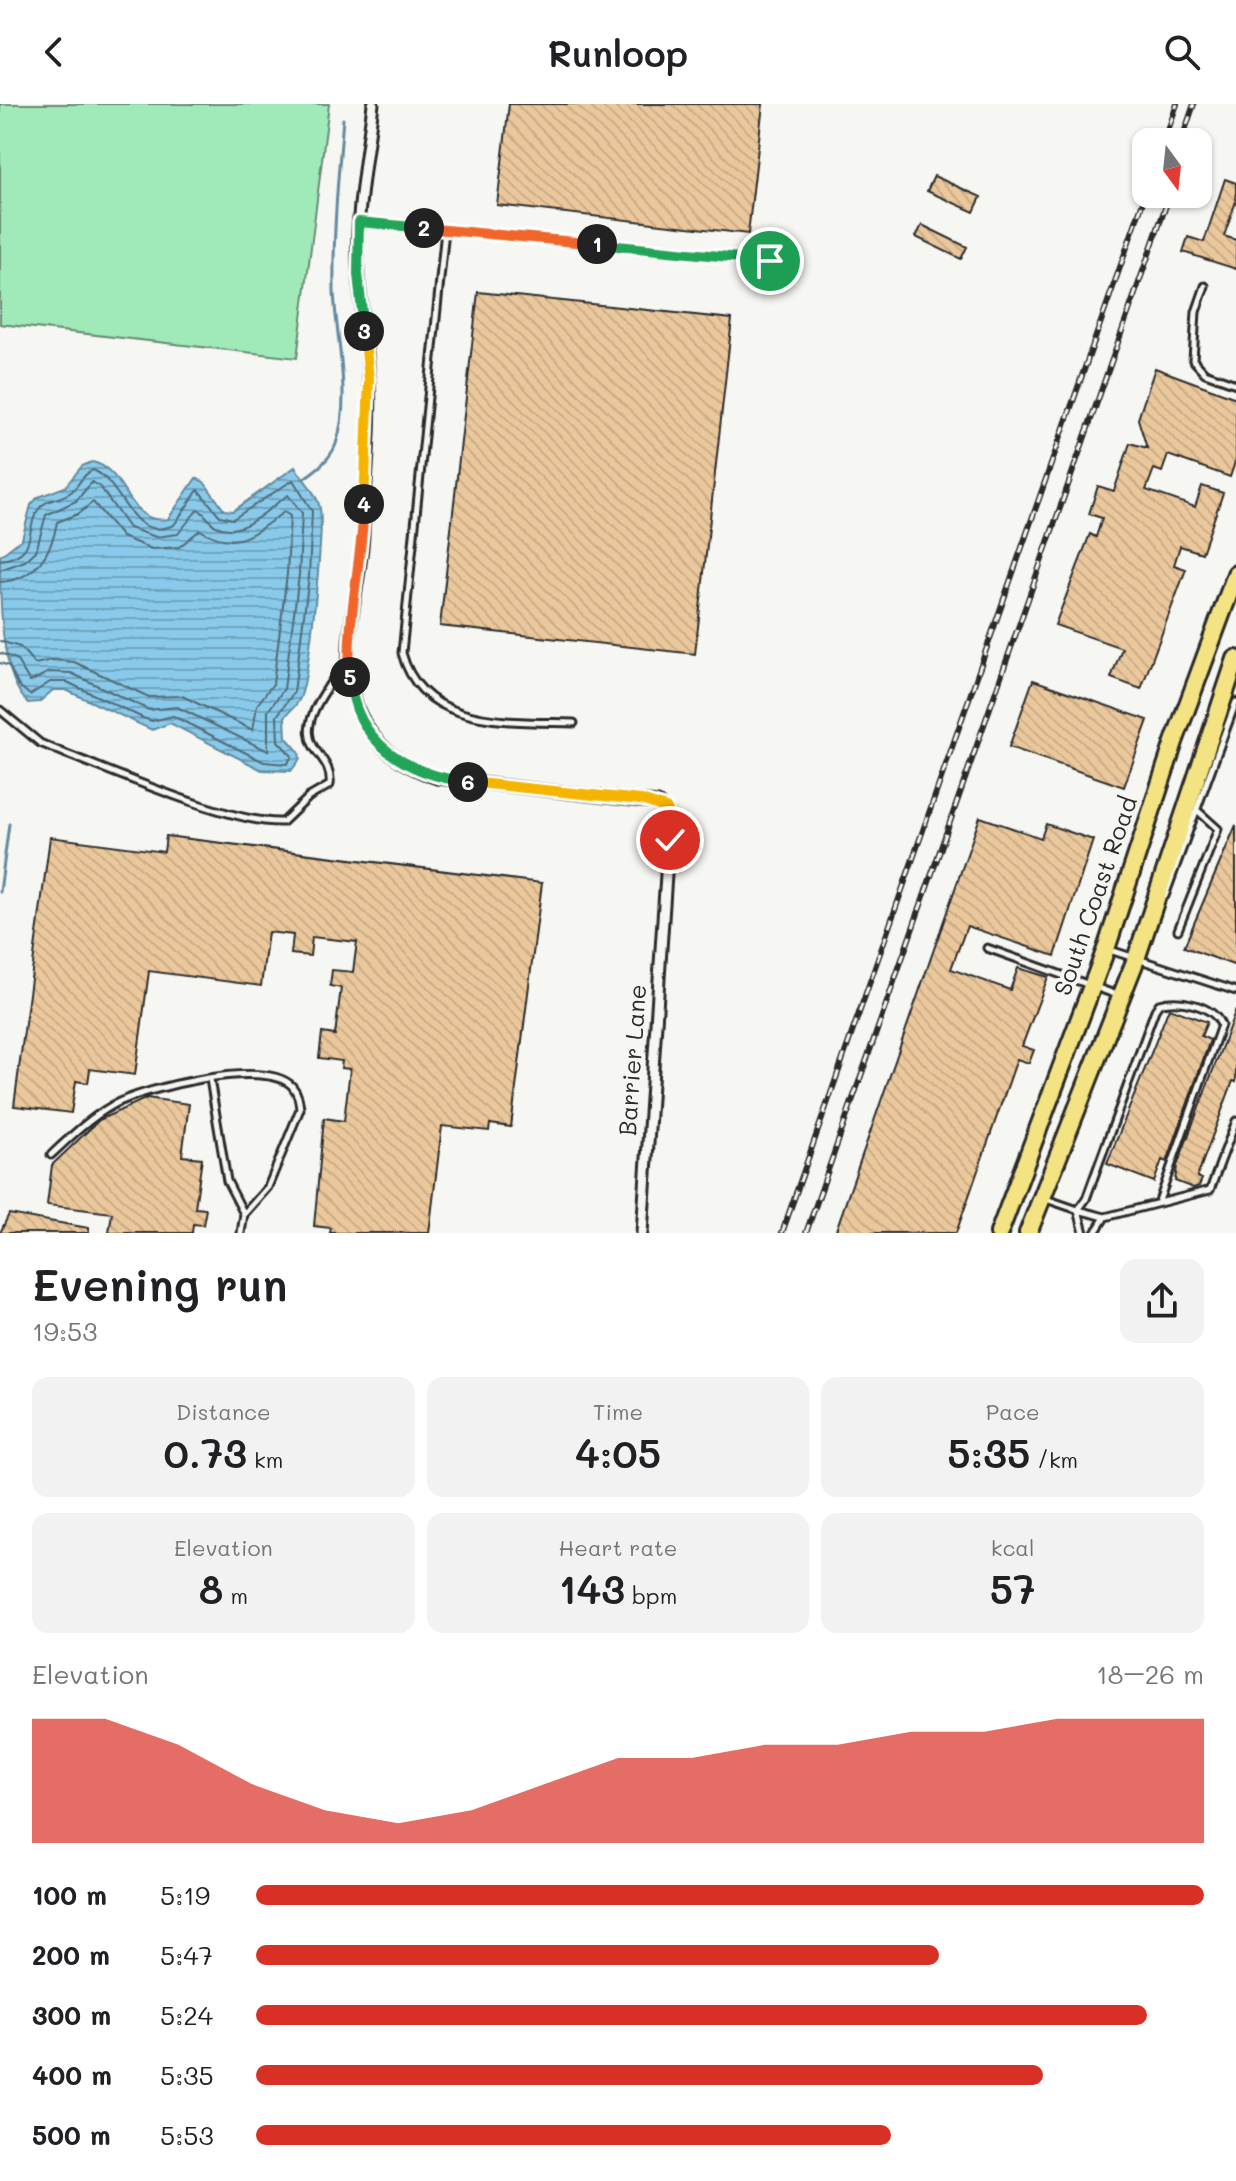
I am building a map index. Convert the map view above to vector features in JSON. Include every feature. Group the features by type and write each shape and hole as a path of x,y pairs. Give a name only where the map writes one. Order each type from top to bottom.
{"highway":[{"name":"South Coast Road","path":"999,1233 1106,949 1174,742 1236,574"},
{"path":"1028,1233 1121,996 1139,960 1203,753 1236,659"},
{"path":"1174,742 1203,753"},
{"path":"1038,1124 1065,1134"}],"street":[{"path":"349,664 362,557 369,379 358,274 359,222 373,104"},
{"name":"Barrier Lane","path":"349,664 351,689 369,734 398,761 416,771 437,778 642,800 666,808 671,825 642,1233"}],"lane":[{"path":"359,222 770,261"},
{"path":"445,230 402,653 413,680 440,705 461,715 502,721 574,723"},
{"path":"1205,286 1196,312 1193,360 1205,373 1236,384"},
{"path":"0,710 40,743 64,753 217,807 252,818 283,822 319,789 330,785 331,777 309,737 310,719 339,669 349,664"},
{"path":"1139,960 1198,811 1236,702"},
{"path":"1178,930 1218,829 1198,811"},
{"path":"987,948 1121,996"},
{"path":"1106,949 1236,991"},
{"path":"1078,1210 1086,1199 1155,1010 1159,1004 1170,1000 1207,1009 1217,1015 1221,1025 1159,1201"},
{"path":"51,1155 82,1126 114,1104 151,1089 255,1075 278,1078 290,1084 298,1095 300,1109 268,1187 244,1214 241,1233"},
{"path":"210,1079 227,1181 244,1214"},
{"path":"1041,1197 1105,1217 1210,1190 1236,1121"},
{"path":"1078,1210 1084,1233"},
{"path":"1095,1233 1105,1217"}],"green space":[{"path":"0,104 329,104 297,358 0,324"}],"water":[{"path":"92,462 113,475 135,506 154,519 168,519 196,478 204,482 224,510 233,511 295,467 313,493 319,504 321,522 318,573 304,685 299,701 285,717 286,737 299,752 300,759 291,771 262,770 170,723 152,730 66,690 53,690 39,702 28,703 19,691 7,657 4,637 0,556 22,539 31,505 38,497 65,487 82,466"}],"building":[{"path":"509,104 763,104 748,234 497,205"},
{"path":"934,176 981,197 974,212 927,191"},
{"path":"1225,179 1236,183 1236,201 1224,236 1236,240 1236,269 1183,252 1188,237 1204,242"},
{"path":"922,225 967,247 961,259 916,237"},
{"path":"478,292 732,319 695,654 440,626"},
{"path":"1155,368 1236,398 1236,459 1230,477 1168,455 1162,472 1154,469 1146,490 1195,507 1202,486 1223,493 1202,553 1180,546 1174,565 1186,569 1141,689 1111,678 1122,648 1055,625 1090,534 1096,537 1102,518 1089,514 1098,486 1114,491 1130,443 1147,448 1138,419"},
{"path":"1033,680 1148,720 1124,787 1009,747"},
{"path":"980,817 1041,838 1046,824 1093,840 1055,956 967,926 951,969 1010,990 1018,968 1048,977 1022,1046 1034,1050 1029,1063 1017,1059 956,1233 835,1233"},
{"path":"1236,825 1236,966 1184,947"},
{"path":"166,836 542,883 511,1127 490,1124 489,1131 442,1126 429,1233 330,1233 331,1228 314,1226 324,1118 344,1121 350,1069 341,1068 342,1061 319,1058 322,1033 335,1035 341,988 330,986 332,970 353,972 357,942 312,937 310,956 291,954 293,935 268,932 261,986 149,971 135,1075 90,1069 88,1083 76,1081 71,1113 14,1106 50,837 164,852"},
{"path":"1169,1008 1207,1022 1201,1036 1210,1040 1167,1162 1162,1160 1154,1182 1107,1164"},
{"path":"1236,1009 1236,1082 1233,1081 1197,1177 1202,1179 1199,1186 1193,1188 1175,1181 1177,1166"},
{"path":"147,1098 189,1104 182,1156 202,1158 195,1208 206,1209 203,1225 193,1224 192,1233 109,1233 112,1213 47,1205 52,1165 99,1120"},
{"path":"9,1214 89,1228 89,1233 0,1233"}],"waterway":[{"path":"303,479 330,455 341,426 343,387 334,269 343,119"},
{"path":"0,892 9,824"}],"railway":[{"path":"1169,128 1177,104"},
{"path":"1186,128 1194,104"},
{"path":"782,1233 1141,208"},
{"path":"806,1233 1165,208"}],"route":[{"path":"670,840 670,815 658,803 481,784 437,778 416,771 384,749 369,734 359,715 351,689 349,660 362,557 369,379 358,274 359,222 770,261"}]}
